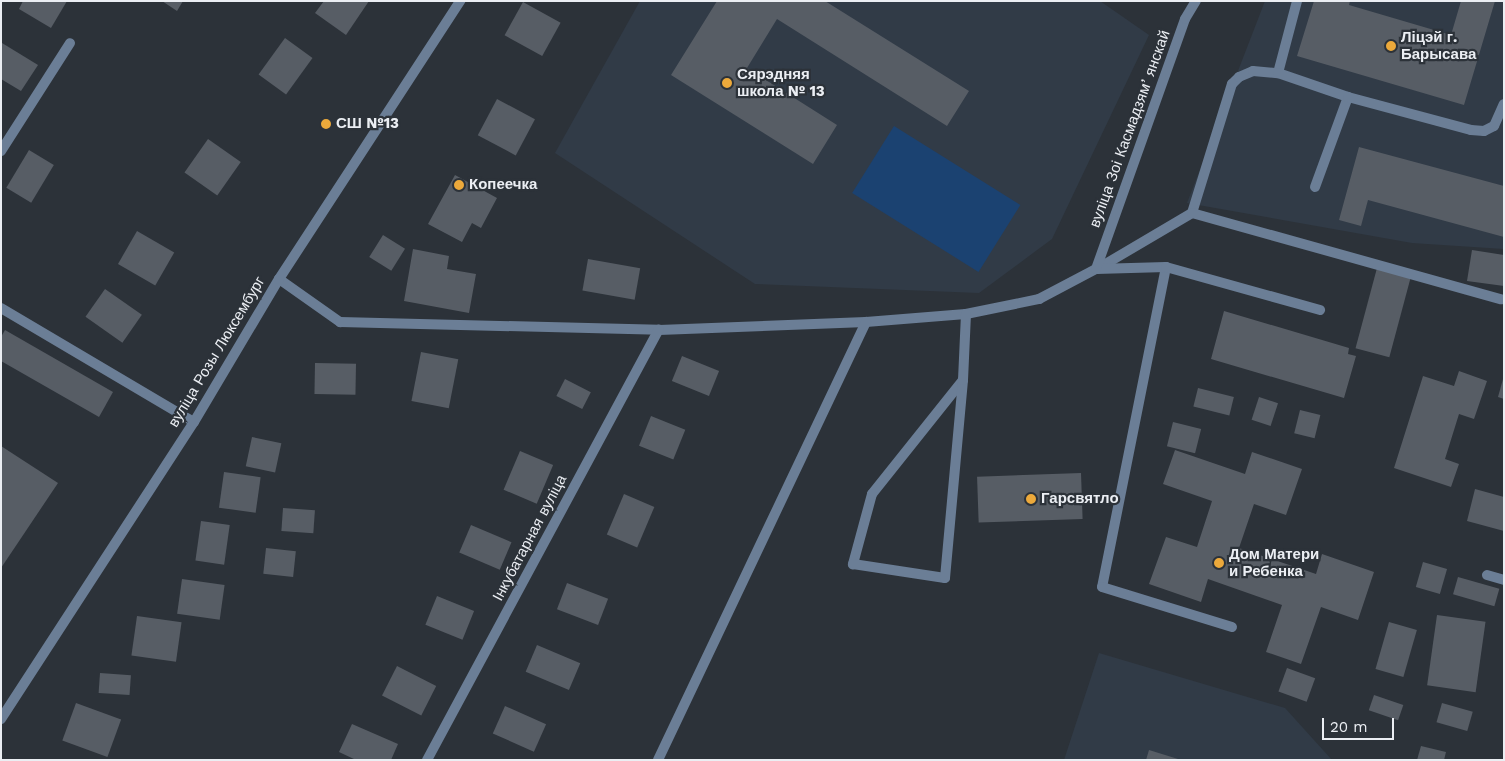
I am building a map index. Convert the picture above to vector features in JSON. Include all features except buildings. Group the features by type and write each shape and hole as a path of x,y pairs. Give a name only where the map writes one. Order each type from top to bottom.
{"street":[{"name":"вуліца Розы Люксембург","path":"1,719 194,422 279,279 460,1"},
{"name":"вуліца Зоі Касмадзямʼянскай","path":"1096,269 1185,19 1196,1"},
{"path":"1278,72 1297,1"},
{"path":"1,151 70,43"},
{"path":"279,279 340,322 659,330 866,322 966,314 1039,299 1096,269 1192,213 1232,84 1239,77 1253,71 1278,72 1348,97 1484,131 1494,126 1504,104"},
{"path":"1315,187 1348,97"},
{"path":"1192,213 1501,299"},
{"path":"1096,269 1166,267 1320,310"},
{"path":"1166,267 1102,587 1232,627"},
{"path":"1,308 194,422"},
{"path":"963,380 872,494 853,564 945,578 963,380 966,314"},
{"path":"658,760 866,322"},
{"name":"Інкубатарная вуліца","path":"427,760 659,330"},
{"path":"1487,575 1504,580"}],"shaded area":[{"path":"640,1 1100,1 1149,35 1052,239 979,293 755,284 555,153"},
{"path":"1265,1 1504,1 1504,249 1412,243 1187,203"},
{"path":"894,126 1020,205 978,272 852,193"},
{"path":"1099,653 1285,708 1332,760 1064,760"}],"place":[{"name":"Ліцэй г. Барысава","path":"1391,46"},
{"name":"Сярэдняя школа № 13","path":"727,83"},
{"name":"СШ №13","path":"326,124"},
{"name":"Копеечка","path":"459,185"},
{"name":"Гарсвятло","path":"1031,499"},
{"name":"Дом Матери и Ребенка","path":"1219,563"}]}
